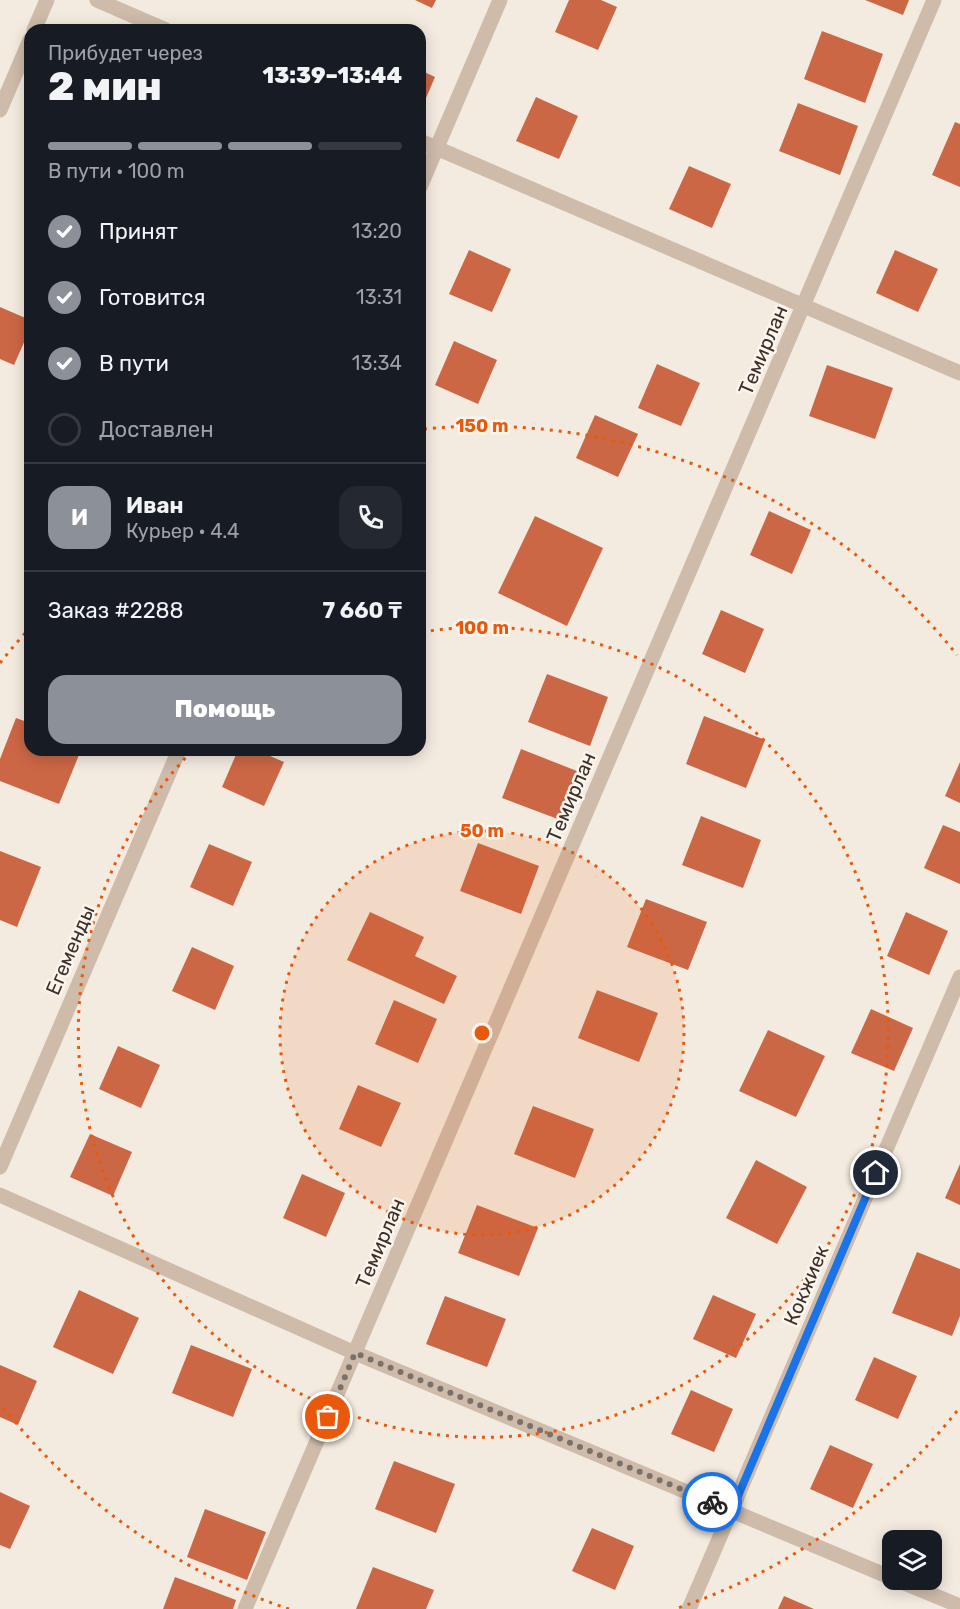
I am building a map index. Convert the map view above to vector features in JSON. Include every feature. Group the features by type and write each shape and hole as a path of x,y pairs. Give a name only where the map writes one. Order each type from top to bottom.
{"street":[{"path":"37,24 47,0"},
{"path":"97,0 152,24"},
{"path":"426,173 500,0"},
{"name":"Темирлан","path":"245,1609 805,306 934,0"},
{"path":"0,110 24,54"},
{"path":"426,143 960,373"},
{"name":"Егеменды","path":"0,1167 176,756"},
{"name":"Кокжиек","path":"688,1609 960,978"},
{"path":"0,1195 355,1353 882,1573"},
{"path":"921,1590 960,1606"}],"building":[{"path":"415,0 436,0 432,8"},
{"path":"569,0 601,0 617,7 598,50 555,32"},
{"path":"865,0 909,0 903,15"},
{"path":"822,31 883,54 865,103 804,79"},
{"path":"426,73 435,77 426,98"},
{"path":"536,97 578,116 559,159 516,141"},
{"path":"798,103 858,126 840,175 779,151"},
{"path":"955,122 960,124 960,187 932,175"},
{"path":"689,166 731,184 712,228 669,209"},
{"path":"469,250 511,269 492,312 449,294"},
{"path":"895,250 938,269 918,312 876,293"},
{"path":"0,307 24,317 24,342 14,365 0,359"},
{"path":"454,341 497,360 478,404 435,385"},
{"path":"657,364 700,383 681,426 638,408"},
{"path":"827,365 893,388 875,439 809,416"},
{"path":"595,415 638,434 618,477 576,458"},
{"path":"769,511 811,530 792,574 750,555"},
{"path":"535,516 603,548 567,626 498,593"},
{"path":"721,610 764,629 745,673 702,654"},
{"path":"547,674 608,697 590,746 528,722"},
{"path":"704,716 765,740 746,788 686,764"},
{"path":"16,718 24,721 24,756 79,756 59,804 0,781 0,759"},
{"path":"521,749 582,773 563,821 502,798"},
{"path":"235,756 270,756 284,762 264,806 222,787"},
{"path":"960,762 960,803 945,796"},
{"path":"701,816 761,840 743,888 682,865"},
{"path":"943,825 960,832 960,884 924,868"},
{"path":"478,843 539,866 521,914 460,891"},
{"path":"209,844 252,862 233,906 190,887"},
{"path":"0,851 41,867 17,927 0,920"},
{"path":"646,899 707,922 688,970 627,947"},
{"path":"370,912 424,937 415,956 457,976 444,1004 347,960"},
{"path":"906,912 948,931 929,975 887,956"},
{"path":"192,947 234,966 215,1010 172,991"},
{"path":"597,990 658,1013 639,1062 578,1038"},
{"path":"394,1000 437,1019 418,1063 375,1044"},
{"path":"871,1009 913,1028 894,1071 851,1053"},
{"path":"768,1030 825,1056 796,1117 739,1091"},
{"path":"118,1046 160,1065 141,1108 99,1089"},
{"path":"358,1085 401,1103 381,1147 339,1129"},
{"path":"533,1106 594,1129 575,1178 514,1154"},
{"path":"90,1134 132,1152 113,1196 70,1177"},
{"path":"756,1160 807,1187 777,1244 726,1218"},
{"path":"960,1164 960,1205 945,1198"},
{"path":"302,1174 345,1193 326,1237 283,1218"},
{"path":"477,1205 538,1228 519,1276 458,1253"},
{"path":"917,1252 960,1269 960,1316 952,1336 892,1313"},
{"path":"79,1290 139,1318 113,1374 53,1347"},
{"path":"713,1295 756,1314 736,1358 693,1339"},
{"path":"445,1296 506,1319 487,1367 426,1344"},
{"path":"191,1345 252,1369 233,1417 172,1393"},
{"path":"874,1357 917,1376 898,1419 855,1400"},
{"path":"0,1365 37,1381 18,1425 0,1417"},
{"path":"691,1390 733,1409 714,1452 671,1434"},
{"path":"830,1445 873,1464 853,1508 810,1489"},
{"path":"394,1461 455,1484 436,1533 375,1509"},
{"path":"0,1492 30,1506 10,1549 0,1545"},
{"path":"205,1509 266,1532 247,1580 187,1557"},
{"path":"592,1528 634,1546 615,1590 572,1571"},
{"path":"373,1567 434,1590 426,1609 356,1609"},
{"path":"175,1577 236,1600 233,1609 163,1609"},
{"path":"784,1596 814,1609 778,1609"}],"way so far":[{"path":"328,1417 355,1353 712,1502"}],"route":[{"path":"712,1502 732,1510 876,1173"}]}
